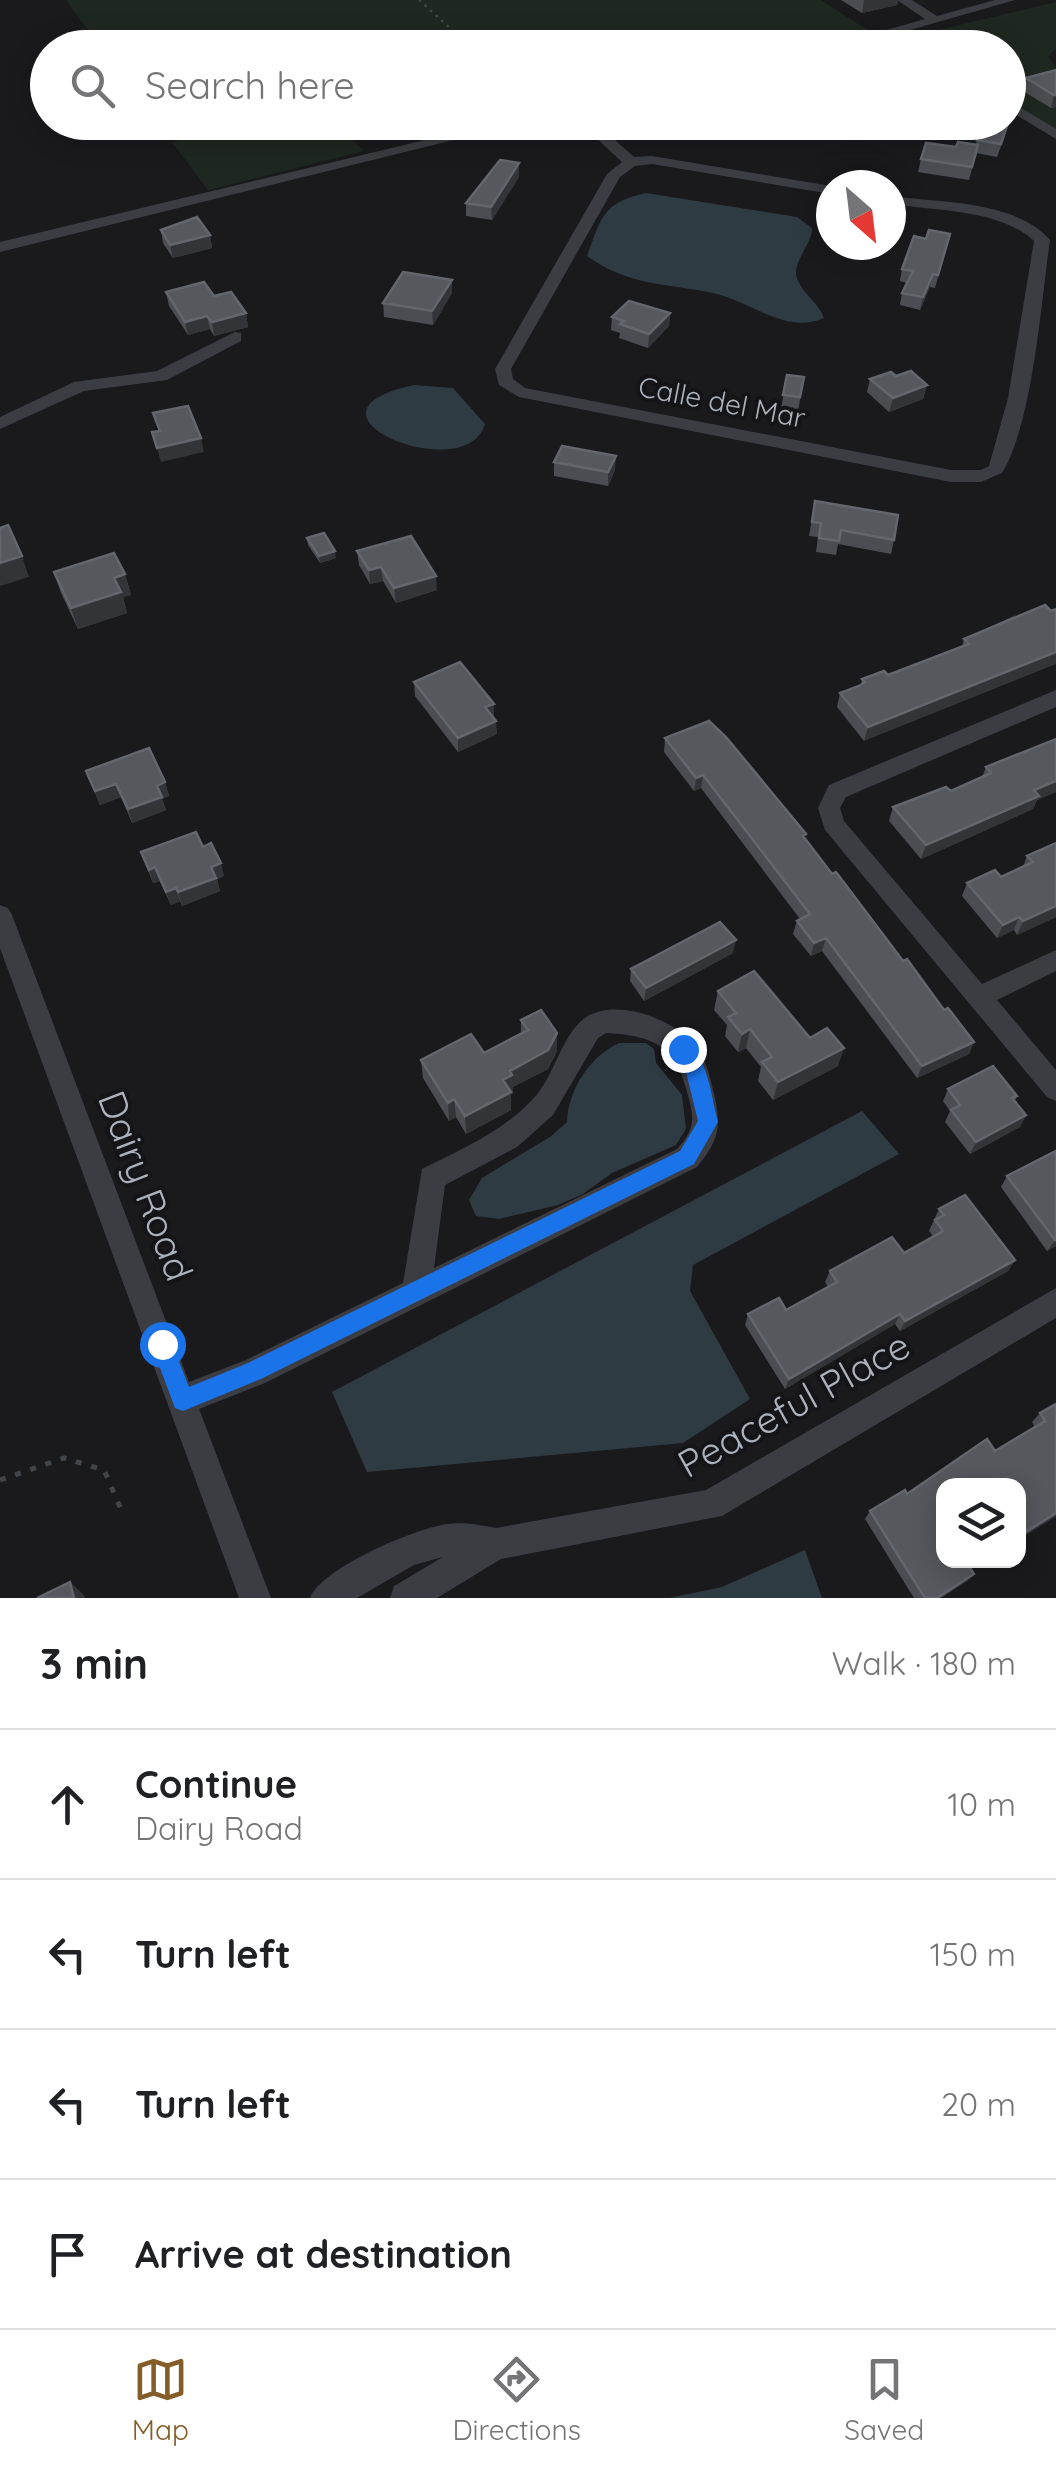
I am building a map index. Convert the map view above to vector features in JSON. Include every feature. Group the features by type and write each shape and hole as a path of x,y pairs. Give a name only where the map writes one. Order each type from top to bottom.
{"street":[{"path":"903,0 932,18"},
{"path":"892,30 1009,0"},
{"path":"1026,115 1056,134"},
{"path":"0,247 445,140"},
{"path":"606,140 631,162 652,160 816,187"},
{"name":"Calle del Mar","path":"631,162 614,174 583,222 503,369 506,381 519,392 951,476 984,476 1000,461 1012,416 1042,240 1027,226 1002,219 906,203"},
{"path":"0,424 80,386 161,376 236,337"},
{"path":"1056,698 837,791 829,808 833,824 1056,1090"},
{"name":"Dairy Road","path":"1,920 255,1598"},
{"path":"979,998 1056,960"},
{"path":"183,1400 254,1372 416,1292 687,1158 708,1122 694,1066 683,1049 641,1024 603,1022 589,1030 544,1107 508,1138 432,1178 416,1292"},
{"name":"Peaceful Place","path":"406,1598 496,1544 711,1506 1056,1302"},
{"name":"Peaceful Place","path":"326,1598 416,1546 447,1538 496,1544"}],"path":[{"path":"419,0 452,30"},
{"path":"0,1480 64,1458 104,1470 123,1514"}],"shaded area":[{"path":"66,0 821,0 867,30 88,30"},
{"path":"1056,2 1056,48 1048,57 1056,67 1056,133 1026,114 1026,30 939,30"},
{"path":"352,140 364,151 208,190 172,142"},
{"path":"646,193 797,217 812,228 796,276 824,318 810,322 782,320 713,293 632,278 587,256 596,231 612,207"},
{"path":"414,385 453,388 485,424 471,442 447,449 419,448 392,439 373,427 366,412 378,397"},
{"path":"619,1043 646,1043 654,1049 656,1063 682,1095 686,1129 676,1145 612,1173 583,1194 558,1205 499,1219 476,1216 469,1200 482,1178 550,1137 567,1122 571,1098 582,1075 599,1056"},
{"path":"862,1111 899,1154 693,1265 690,1291 750,1399 683,1443 367,1472 332,1392"},
{"path":"805,1550 822,1598 669,1598 722,1587"}],"building":[{"path":"1056,70 1056,95 1026,78"},
{"path":"958,142 978,145 972,167 921,159 926,143 956,147"},
{"path":"500,160 519,163 491,207 466,203"},
{"path":"197,217 210,235 170,245 161,230"},
{"path":"929,230 950,234 938,275 933,274 923,297 902,293 913,271 902,269 914,236 926,239"},
{"path":"403,272 452,280 432,311 383,303"},
{"path":"204,282 214,296 231,292 246,313 212,322 207,316 185,322 166,292"},
{"path":"629,301 670,313 649,334 620,324 624,321 612,317"},
{"path":"911,371 927,385 893,398 870,379 891,372 896,376"},
{"path":"787,375 804,377 800,397 783,395"},
{"path":"188,406 201,438 157,448 152,432 160,431 153,413"},
{"path":"562,446 616,456 608,472 554,462"},
{"path":"815,501 898,515 894,540 841,530 839,541 819,538 821,523 812,522"},
{"path":"8,525 22,556 0,563 0,528"},
{"path":"324,533 335,551 319,556 307,538"},
{"path":"411,536 436,576 394,588 381,567 369,570 357,551"},
{"path":"114,553 125,574 114,578 121,592 71,608 54,572"},
{"path":"1045,605 1051,611 1056,609 1056,652 868,727 840,693 859,686 865,682 862,679 884,671 888,675 969,644 964,639"},
{"path":"460,662 494,704 485,707 496,721 458,738 414,682"},
{"path":"709,721 806,834 803,836 832,874 836,872 903,961 907,959 944,1010 948,1008 974,1042 922,1066 826,938 814,943 797,921 810,914 703,775 696,778 665,738"},
{"path":"1056,739 1056,781 1034,790 1039,796 926,845 893,807 946,787 951,791 991,773 986,767"},
{"path":"149,748 165,782 157,786 162,797 128,809 116,784 95,791 86,771"},
{"path":"196,832 203,847 211,843 221,863 211,867 216,878 178,892 176,888 166,892 155,867 149,870 141,852"},
{"path":"1056,843 1056,906 1003,925 967,883 995,870 1001,877 1033,862 1027,856"},
{"path":"720,922 736,940 646,988 631,969"},
{"path":"754,971 810,1038 827,1028 844,1048 778,1082 762,1062 772,1057 750,1029 742,1034 728,1017 736,1013 718,991"},
{"path":"541,1010 557,1033 548,1050 510,1071 512,1075 503,1080 511,1092 465,1116 454,1099 448,1103 421,1060 471,1034 484,1053 528,1030 521,1020"},
{"path":"993,1066 1017,1096 1012,1098 1026,1115 976,1142 951,1110 960,1105 948,1089"},
{"path":"1056,1151 1056,1239 1055,1240 1007,1176"},
{"path":"965,1195 1015,1260 905,1321 900,1314 789,1379 748,1314 779,1298 786,1310 837,1282 830,1271 892,1237 904,1253 943,1231 935,1220 944,1215 939,1209"},
{"path":"1056,1404 1056,1513 1026,1532 1026,1478 936,1478 936,1568 970,1568 974,1574 937,1598 925,1598 870,1511 905,1490 907,1494 987,1439 995,1451 1045,1421 1040,1413"},
{"path":"70,1582 74,1598 37,1598"}],"route":[{"path":"162,1344 183,1400 254,1372 687,1158 699,1144 708,1122 694,1066 683,1049"}]}
